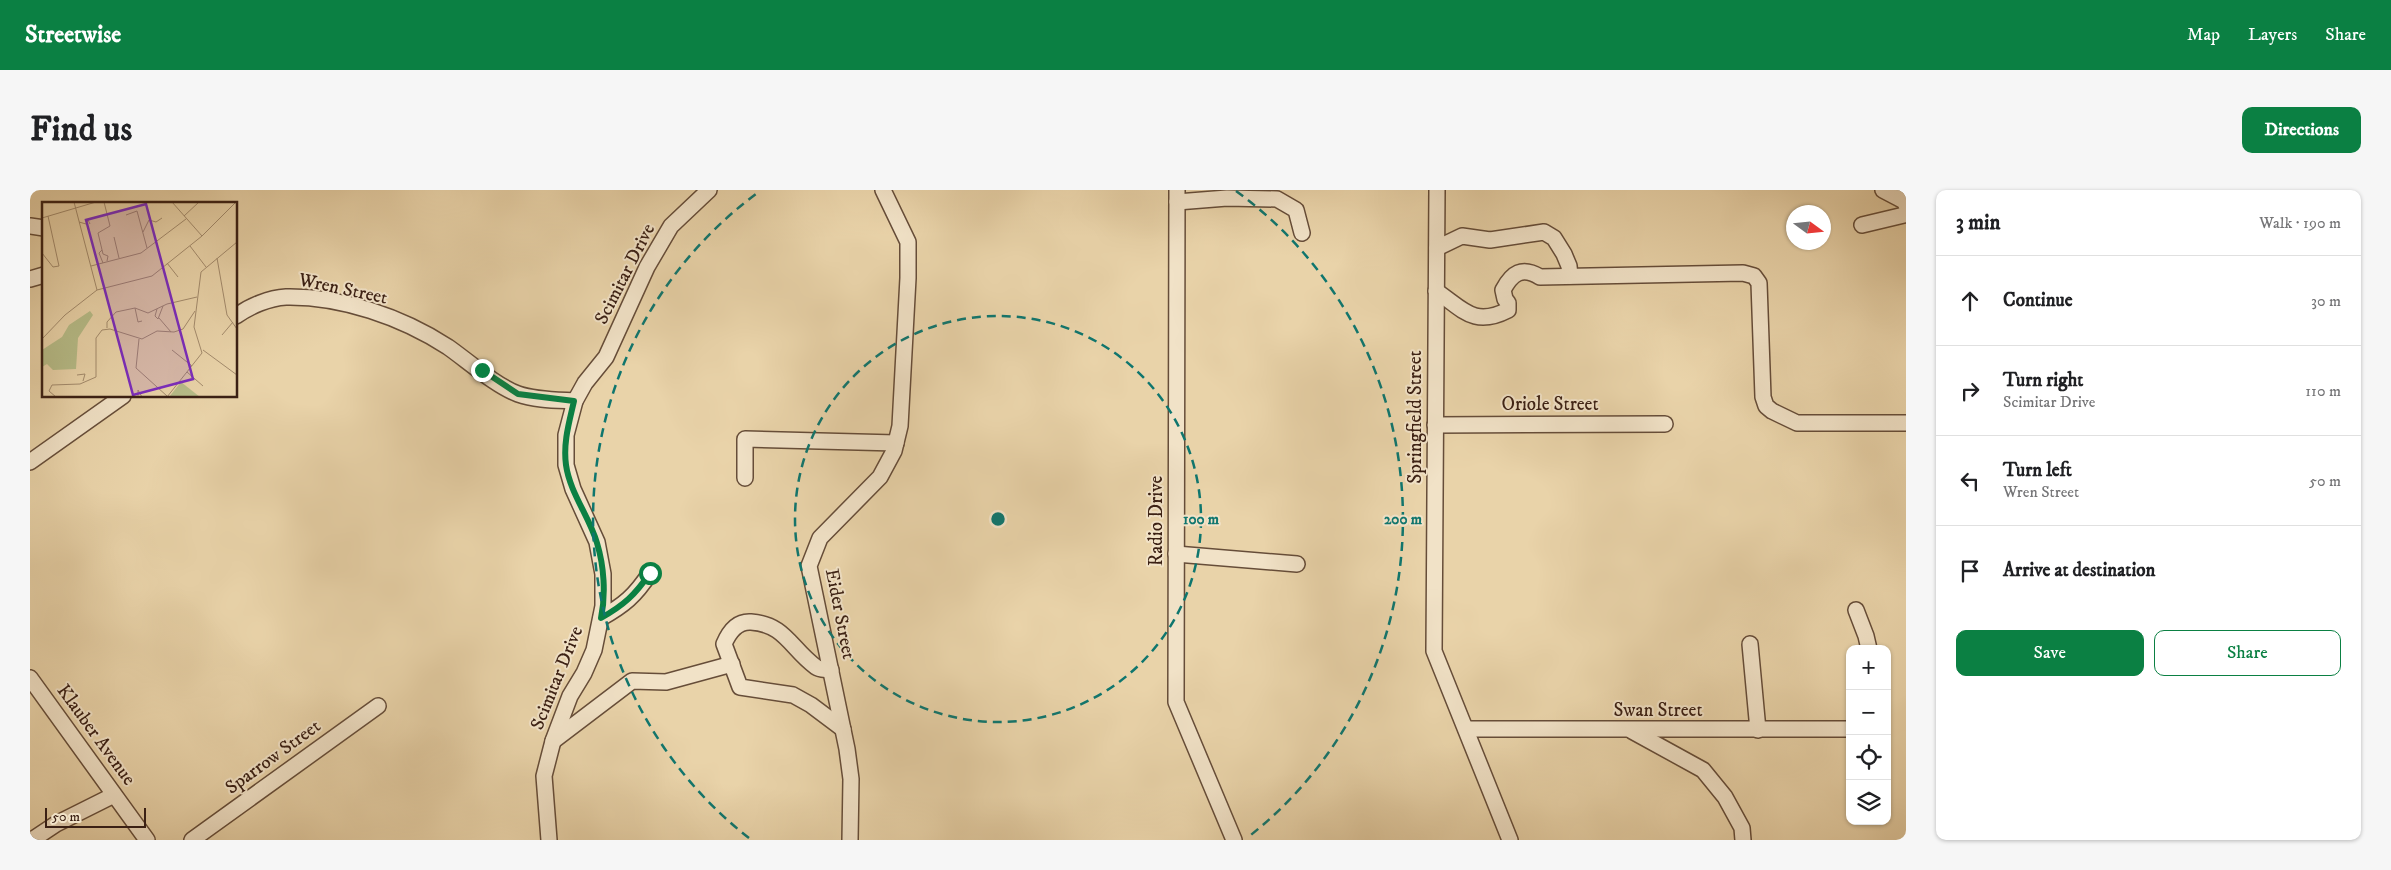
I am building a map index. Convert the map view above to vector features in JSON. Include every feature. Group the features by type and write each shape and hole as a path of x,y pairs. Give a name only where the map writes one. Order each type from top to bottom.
{"street":[{"name":"Scimitar Drive","path":"549,840 544,776 553,741 570,696 594,650 603,606 603,574 597,542 573,489 566,465 566,435 574,401 585,383 606,357 646,267 671,226 709,190"},
{"name":"Eider Street","path":"850,840 851,779 843,729 809,566 820,538 880,477 896,444 900,426 908,278 908,242 883,190"},
{"name":"Springfield Street","path":"1437,190 1434,651 1510,840"},
{"path":"1883,190 1906,205"},
{"path":"1177,196 1277,199 1296,210 1302,232"},
{"name":"Radio Drive","path":"1177,196 1176,702 1234,840"},
{"path":"1862,224 1904,215 1906,212"},
{"path":"1437,248 1462,236 1490,240 1544,232 1554,238 1564,254 1569,266 1570,276"},
{"path":"1436,291 1458,309 1469,315 1489,316 1508,310 1508,303 1503,290 1515,274 1523,270 1531,271 1540,277 1743,273 1754,276 1759,284 1763,397 1766,406 1797,423 1906,422"},
{"name":"Wren Street","path":"238,314 245,309 284,297 330,302 362,309 409,326 446,346 518,394 574,401"},
{"path":"30,462 120,398"},
{"name":"Oriole Street","path":"1435,425 1664,424"},
{"path":"745,478 746,439 896,444"},
{"path":"1176,554 1297,564"},
{"path":"601,618 624,605 636,593 650,573"},
{"path":"1856,610 1868,645"},
{"path":"830,670 817,668 774,627 764,623 746,622 729,631 724,644 740,687 793,695 811,704 843,729"},
{"path":"1750,644 1758,730"},
{"path":"553,741 632,681 666,682 732,664"},
{"name":"Klauber Avenue","path":"30,678 147,840"},
{"name":"Sparrow Street","path":"192,840 378,706"},
{"name":"Swan Street","path":"1466,728 1630,730 1846,729"},
{"path":"1630,730 1703,770 1725,797 1742,828 1743,840"},
{"path":"32,840 56,824 114,795"}],"route":[{"path":"482,370 503,386 518,394 574,401 566,435 566,465 573,489 597,542 603,574 601,618 624,605 636,593 650,573"}]}
